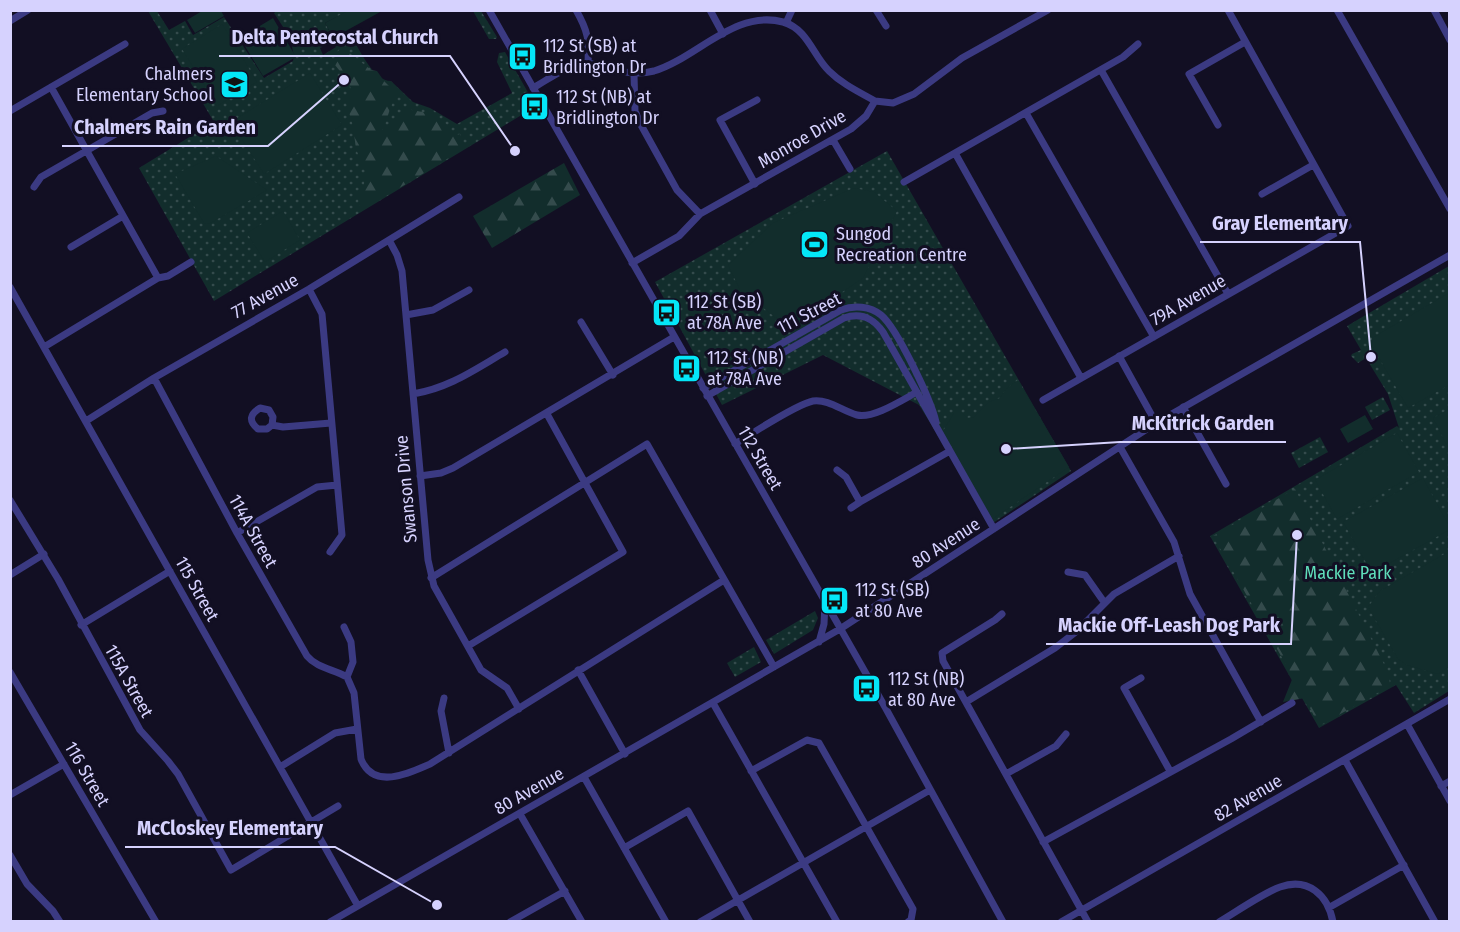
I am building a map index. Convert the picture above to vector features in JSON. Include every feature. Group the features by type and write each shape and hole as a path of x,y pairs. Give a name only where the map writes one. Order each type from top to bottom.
{"street":[{"path":"10,21 28,10"},
{"name":"112 Street","path":"489,10 1003,921"},
{"path":"576,10 586,28 589,41 588,63"},
{"path":"710,10 723,34"},
{"path":"786,23 792,10"},
{"path":"876,10 886,26"},
{"path":"533,88 569,68 588,63 634,74 652,71 670,65 739,25 755,20 786,23 806,38 827,70 841,82 875,101 893,103 930,84 963,58 1048,10"},
{"path":"1228,10 1313,165 1262,194"},
{"path":"1337,10 1449,209"},
{"path":"1434,10 1449,40"},
{"path":"1218,124 1189,74 1245,42"},
{"path":"10,111 125,44"},
{"path":"904,182 1101,70 1123,57 1138,44"},
{"path":"1101,70 1228,294"},
{"path":"634,74 635,111 641,125 677,190 700,214"},
{"path":"51,87 158,278"},
{"path":"755,184 720,120 758,100"},
{"name":"Monroe Drive","path":"632,263 679,236 700,214 833,140 860,122 875,101"},
{"path":"34,187 41,177 152,113 163,111"},
{"path":"1026,113 1154,337"},
{"path":"833,140 850,169"},
{"path":"955,153 1081,378"},
{"name":"79A Avenue","path":"1043,400 1348,226 1313,165"},
{"name":"77 Avenue","path":"86,421 154,378 309,289 459,197"},
{"path":"71,247 123,216"},
{"name":"Swanson Drive","path":"388,240 402,271 431,578 481,670 507,688 519,709"},
{"name":"80 Avenue","path":"330,921 840,630 1156,423 1449,255"},
{"path":"44,347 158,278 168,276 191,262"},
{"name":"115 Street","path":"10,287 358,906"},
{"path":"309,289 322,314 342,535 330,552"},
{"path":"406,315 433,310 469,290"},
{"name":"111 Street","path":"703,388 841,310 860,307 875,311 888,323 921,382 938,430"},
{"name":"111 Street","path":"707,396 844,318 857,315 872,319 880,327 994,529"},
{"path":"581,322 613,375"},
{"path":"420,476 441,473 453,468 674,337"},
{"path":"413,394 434,391 448,385 505,352"},
{"path":"1119,356 1156,423"},
{"name":"114A Street","path":"154,378 237,533 307,656 315,665 332,668 347,677"},
{"path":"735,444 807,403 825,402 862,416 875,413 917,392"},
{"path":"1183,407 1226,484"},
{"path":"468,646 623,552 547,414"},
{"path":"272,424 283,427 331,423"},
{"path":"431,578 647,444 774,667"},
{"path":"1120,447 1174,542 1190,594 1261,722"},
{"path":"851,508 950,451"},
{"path":"837,470 846,477 861,502"},
{"path":"237,533 317,487 337,485"},
{"name":"115A Street","path":"10,500 44,554 135,722 178,774 231,870 311,822"},
{"path":"10,575 44,554"},
{"path":"966,702 1070,637 1104,602 1130,583 1179,556"},
{"path":"81,625 170,571"},
{"path":"1068,572 1085,575 1104,602"},
{"path":"344,627 351,642 353,662 347,677 354,693 360,759 370,774 382,777 410,773 449,753 724,580"},
{"path":"819,642 824,624 825,603"},
{"path":"1002,614 942,653 943,661 1088,921"},
{"path":"578,670 625,754"},
{"name":"116 Street","path":"10,672 156,921"},
{"path":"1141,678 1124,688 1170,771"},
{"path":"444,698 441,711 449,753"},
{"name":"82 Avenue","path":"1061,921 1449,699"},
{"path":"713,703 837,921"},
{"path":"1043,842 1292,703"},
{"path":"1407,724 1449,801"},
{"path":"280,767 335,733 357,729"},
{"path":"1006,774 1056,746 1066,734"},
{"path":"751,771 807,740 819,743 913,909 908,921"},
{"path":"1345,760 1435,921"},
{"path":"10,795 63,764"},
{"path":"584,777 666,921"},
{"path":"1441,786 1449,781"},
{"path":"700,921 930,790"},
{"path":"311,822 338,806"},
{"path":"624,848 688,811 750,921"},
{"path":"520,814 582,921"},
{"path":"10,855 27,884 60,921"},
{"path":"1330,907 1404,865"},
{"path":"1219,921 1280,887 1300,884 1318,891 1330,907 1333,921"},
{"path":"510,921 565,891"}],"green space":[{"path":"278,10 348,11 325,23 333,38 300,37 287,33 274,13"},
{"path":"348,10 382,11 333,38 325,23"},
{"path":"148,11 157,11 169,30 185,21 193,35 224,17 264,78 293,61 291,42 331,43 320,48 323,55 336,47 332,44 352,37 368,64 379,76 391,81 413,102 430,108 457,124 512,93 497,62 499,53 505,52 534,103 533,108 214,301 139,168 214,122"},
{"path":"202,11 221,11 224,16 195,33 187,20"},
{"path":"473,11 481,11 497,37 496,39 489,39"},
{"path":"273,18 296,57 263,76 240,38"},
{"path":"222,24 257,82 217,106 182,49"},
{"path":"342,47 371,70 377,71 397,94 382,131 393,126 399,114 402,115 407,107 414,111 427,113 445,123 449,127 450,137 460,134 465,148 360,212 358,197 364,185 365,171 356,149 353,126 345,99 351,89 348,81 335,65 338,58 337,52"},
{"path":"310,73 342,125 264,174 231,122"},
{"path":"887,151 1071,471 993,523 919,405 823,355 722,405 655,282"},
{"path":"216,156 267,190 209,224 204,223 175,174"},
{"path":"564,163 580,195 492,248 473,216"},
{"name":"Sungod Recreation Centre","path":"854,188 874,192 897,211 863,278 789,328 740,290 728,265 773,223"},
{"path":"283,211 300,240 265,262 247,233"},
{"name":"Mackie Park","path":"1449,266 1449,691 1414,713 1396,685 1319,728 1210,536 1397,426 1399,428 1388,394 1366,358 1358,363 1351,356 1361,350 1347,326"},
{"path":"1449,293 1449,385 1408,408 1371,344 1372,338"},
{"path":"1018,380 1069,467 991,520 943,431 954,413 962,413 967,418 974,417 989,402 1000,398 1006,389"},
{"path":"1383,397 1390,410 1372,420 1365,407"},
{"path":"1449,409 1449,449 1433,418"},
{"path":"1365,415 1373,429 1348,443 1340,429"},
{"path":"1397,433 1419,472 1337,519 1315,480"},
{"path":"1320,437 1328,452 1299,468 1291,453"},
{"path":"1423,478 1449,530 1372,573 1343,522"},
{"path":"1295,489 1389,674 1390,686 1319,726 1305,698 1283,702 1293,677 1213,536"},
{"path":"1446,553 1450,554 1449,667 1438,674 1407,665 1398,659 1368,607 1380,591"},
{"path":"815,611 818,618 813,630 774,654 766,640"},
{"path":"754,647 761,662 735,677 727,663"}],"place":[{"name":"112 St (SB) at Bridlington Dr","path":"522,56"},
{"name":"Chalmers Rain Garden","path":"344,80"},
{"name":"Chalmers Elementary School","path":"234,84"},
{"name":"112 St (NB) at Bridlington Dr","path":"535,107"},
{"name":"Delta Pentecostal Church","path":"515,151"},
{"name":"Sungod Recreation Centre","path":"815,244"},
{"name":"112 St (SB) at 78A Ave","path":"666,312"},
{"name":"Gray Elementary","path":"1371,357"},
{"name":"112 St (NB) at 78A Ave","path":"686,368"},
{"name":"McKitrick Garden","path":"1006,449"},
{"name":"Mackie Off-Leash Dog Park","path":"1297,535"},
{"name":"112 St (SB) at 80 Ave","path":"834,600"},
{"name":"112 St (NB) at 80 Ave","path":"867,689"},
{"name":"McCloskey Elementary","path":"437,905"}]}
